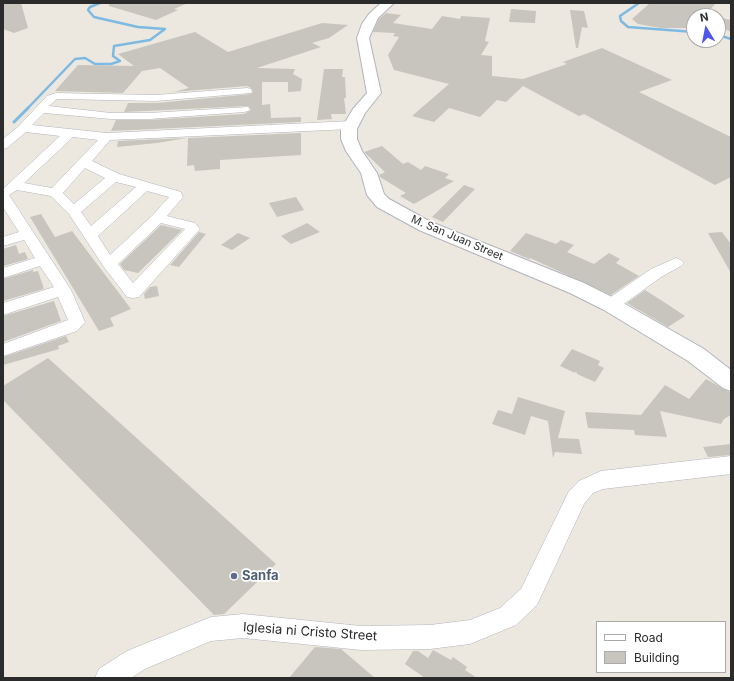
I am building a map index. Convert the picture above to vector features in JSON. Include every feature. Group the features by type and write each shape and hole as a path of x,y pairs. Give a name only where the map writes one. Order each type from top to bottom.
{"street":[{"path":"10,131 107,137 245,129 351,125 358,112 374,93 362,38 373,16 388,3"},
{"path":"3,145 10,131 42,109 51,98 59,96 156,98 248,88 244,109 245,129"},
{"path":"42,109 119,116 244,109"},
{"name":"M. San Juan Street","path":"351,125 349,139 354,151 369,173 376,195 383,203 425,226 577,288 612,305 696,355 731,382"},
{"path":"7,192 69,134"},
{"path":"55,193 107,137"},
{"path":"84,162 114,177 144,187 176,195 158,218 110,264"},
{"path":"74,211 114,177"},
{"path":"90,235 144,187"},
{"path":"7,192 55,193 74,211 136,299 192,230 190,226 158,218"},
{"path":"3,350 75,325 77,319 63,290 26,235 7,192"},
{"path":"3,242 26,235"},
{"path":"3,273 43,260"},
{"path":"612,305 656,272 676,263"},
{"path":"3,309 63,290"},
{"name":"Iglesia ni Cristo Street","path":"108,678 136,660 211,629 243,626 361,638 430,637 470,632 508,617 529,597 576,498 586,487 601,480 731,465"}],"building":[{"path":"3,3 21,3 28,28 14,33 3,29"},
{"path":"109,3 188,3 174,9 178,10 156,20 109,6"},
{"path":"650,3 716,3 711,8 686,8 686,28 661,28 638,24 632,19"},
{"path":"511,9 536,11 535,23 509,22"},
{"path":"570,10 584,11 588,28 582,27 578,48 576,48"},
{"path":"386,13 401,15 393,23 432,29 442,16 460,19 461,16 490,18 485,41 489,42 481,55 492,56 492,76 523,79 567,64 563,62 602,48 672,80 639,92 731,137 731,177 715,185 584,114 579,116 523,86 506,102 497,100 480,117 449,108 434,122 412,116 449,84 394,70 388,55 399,37 393,36 395,33 373,32 379,19"},
{"path":"726,19 731,20 731,32 726,30"},
{"path":"322,23 348,25 329,38 312,43 321,47 257,68 295,69 293,74 302,79 301,91 288,92 288,82 262,82 262,105 270,104 271,118 301,117 301,122 111,131 116,120 149,120 244,114 251,110 248,106 124,112 128,103 157,103 251,94 253,92 251,88 247,86 173,92 189,88 160,68 142,71 123,93 55,91 78,65 134,66 118,54 195,32 228,52"},
{"path":"324,69 343,69 342,77 345,77 346,98 344,98 346,114 331,114 332,119 317,120"},
{"path":"301,133 301,155 220,160 220,169 195,171 194,165 187,166 188,138"},
{"path":"187,138 157,143 117,147 118,141"},
{"path":"382,146 403,164 408,162 421,170 425,166 449,174 445,178 454,181 414,204 400,196 406,193 380,177 379,175 385,172 364,152"},
{"path":"464,185 475,189 443,222 432,217"},
{"path":"296,197 304,210 277,217 269,203"},
{"path":"41,214 55,237 72,231 131,309 110,318 114,326 99,331 30,217"},
{"path":"307,223 320,232 291,244 281,236"},
{"path":"161,225 182,230 138,273 124,270 120,264"},
{"path":"199,232 206,234 179,267 170,265"},
{"path":"722,232 731,244 731,273 708,233"},
{"path":"238,233 250,238 232,250 221,245"},
{"path":"526,233 556,244 561,240 574,245 567,252 594,264 609,253 620,259 616,263 639,276 611,295 530,258 529,259 510,251"},
{"path":"16,245 19,254 25,252 28,259 3,266 3,249"},
{"path":"33,270 33,272 38,271 44,289 3,301 3,279"},
{"path":"157,286 159,296 145,299 144,294 150,287"},
{"path":"645,290 685,316 668,327 627,303"},
{"path":"54,301 61,321 3,342 3,316"},
{"path":"66,336 69,342 58,346 59,349 3,365 3,357"},
{"path":"572,349 600,361 598,365 604,368 595,382 577,374 576,371 575,373 560,366"},
{"path":"48,358 276,564 224,614 214,615 3,400 3,386"},
{"path":"706,379 731,393 731,415 724,419 721,424 660,411 667,437 635,435 634,430 588,428 585,412 641,415 665,385 689,399"},
{"path":"518,397 565,411 558,438 579,439 582,454 555,452 553,458 548,421 531,416 525,435 492,424 498,410 512,414"},
{"path":"731,444 731,455 708,457 703,447"},
{"path":"315,647 341,649 375,678 289,678"},
{"path":"433,650 451,660 453,657 467,667 465,670 477,678 425,678 405,664 413,651 418,651 428,658"}],"waterway":[{"path":"27,109 75,59 85,58 95,64 111,64 120,61 113,56 114,46 150,40 165,29 138,27 94,17 88,10 90,7 100,3"},
{"path":"639,3 620,16 621,21 628,27 686,31"},
{"path":"726,37 731,39"},
{"path":"14,122 27,109"}],"place":[{"name":"Sanfa","path":"234,576"}]}
